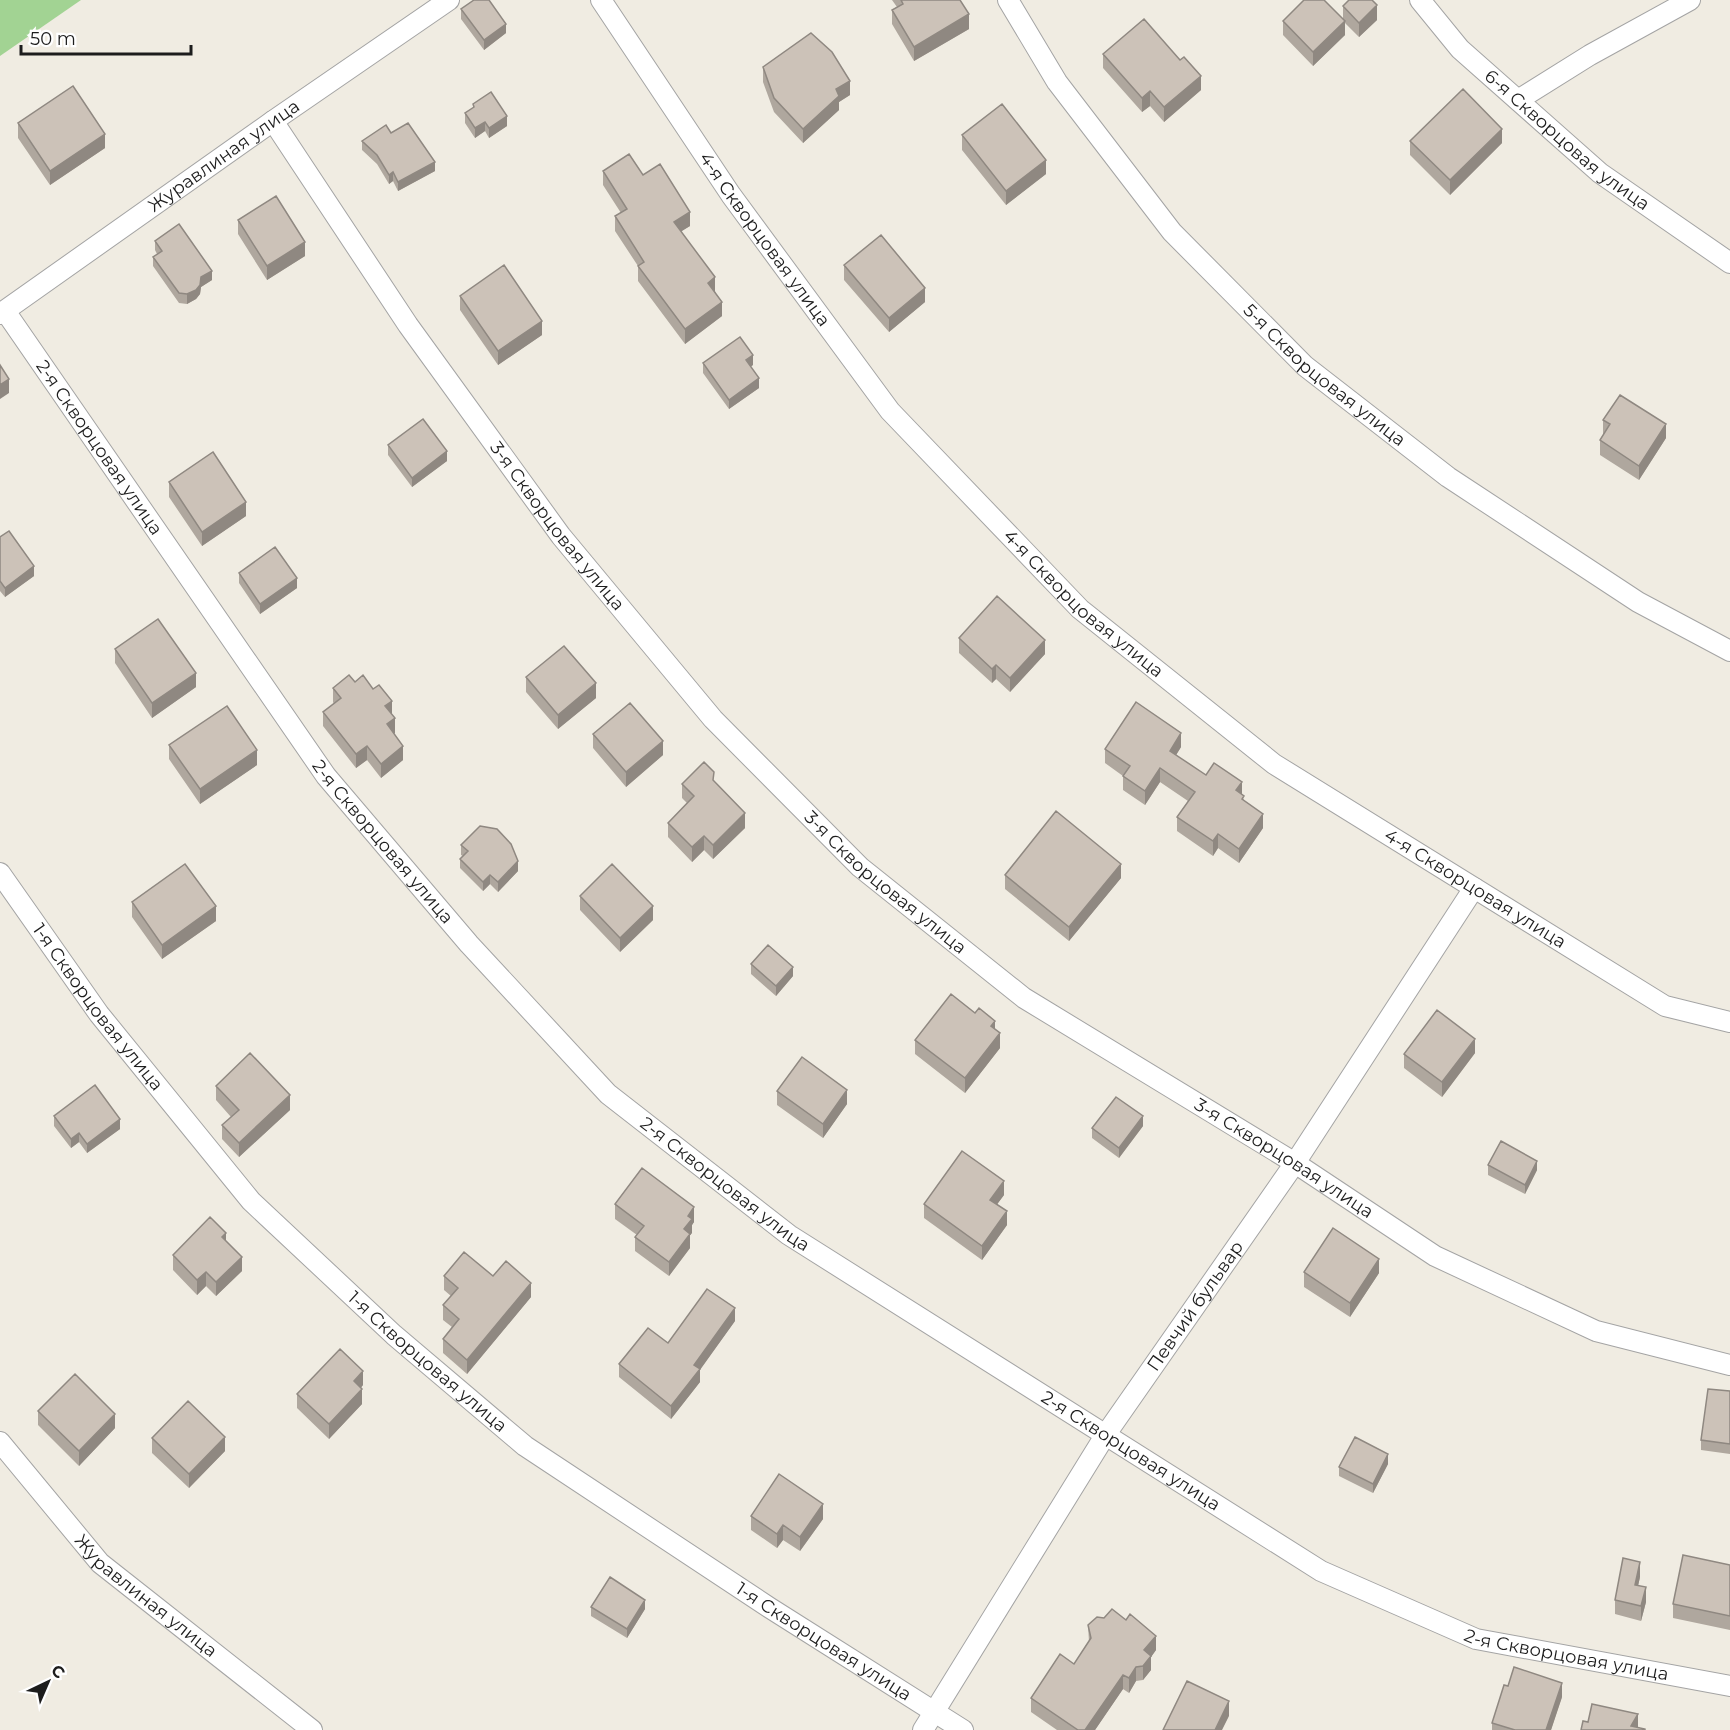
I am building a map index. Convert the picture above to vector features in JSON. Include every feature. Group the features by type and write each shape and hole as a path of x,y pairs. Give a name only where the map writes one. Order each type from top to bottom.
{"street":[{"name":"Журавлиная улица","path":"2,313 273,121 449,0"},
{"name":"4-я Скворцовая улица","path":"601,0 731,195 890,411 1080,609 1274,764 1665,1006 1730,1022"},
{"name":"5-я Скворцовая улица","path":"1008,0 1058,82 1172,232 1305,366 1448,477 1638,602 1730,651"},
{"name":"6-я Скворцовая улица","path":"1420,0 1460,49 1600,173 1730,263"},
{"path":"1518,100 1590,55 1690,0"},
{"name":"3-я Скворцовая улица","path":"273,121 408,326 561,536 713,719 860,867 1024,998 1295,1164 1435,1256 1596,1330 1730,1365"},
{"name":"2-я Скворцовая улица","path":"2,313 326,776 469,944 608,1094 789,1235 1321,1571 1476,1639 1730,1686"},
{"name":"1-я Скворцовая улица","path":"0,873 99,1014 251,1201 394,1335 525,1446 770,1608 963,1730"},
{"name":"Певчий бульвар","path":"923,1730 1106,1434 1295,1164 1474,888"},
{"name":"Журавлиная улица","path":"0,1442 100,1563 312,1730"}],"green space":[{"path":"0,0 81,0 0,56"}],"building":[{"path":"474,0 489,0 506,24 484,40 461,9"},
{"path":"901,0 960,0 969,14 914,47 892,10 903,4"},
{"path":"1304,0 1324,0 1345,21 1313,52 1283,21"},
{"path":"1349,0 1372,0 1377,5 1359,23 1343,6"},
{"path":"1144,19 1180,60 1184,57 1201,76 1164,107 1150,91 1142,98 1103,54"},
{"path":"811,33 832,52 850,81 836,89 839,96 803,129 774,98 763,67"},
{"path":"73,86 105,134 50,171 18,123"},
{"path":"1463,89 1502,129 1450,180 1410,141"},
{"path":"491,92 507,116 489,128 485,122 475,128 465,113 474,107 473,104"},
{"path":"1002,104 1046,160 1006,191 962,135"},
{"path":"408,123 435,162 398,182 393,172 389,175 377,155 362,141 386,125 391,133"},
{"path":"629,154 643,175 660,164 690,212 674,222 715,277 708,283 722,302 685,329 638,266 644,262 615,216 627,209 603,171"},
{"path":"276,196 305,242 267,266 238,220"},
{"path":"179,224 212,271 201,277 200,285 196,290 187,294 179,293 153,257 162,251 155,241"},
{"path":"881,235 925,288 889,318 844,265"},
{"path":"504,265 542,321 498,351 460,296"},
{"path":"740,337 753,355 746,360 759,378 729,400 703,363"},
{"path":"0,365 9,379 0,385"},
{"path":"1620,395 1666,424 1639,466 1600,440 1610,424 1603,420"},
{"path":"423,419 447,451 412,478 388,445"},
{"path":"213,452 246,502 202,532 169,482"},
{"path":"9,531 34,566 5,588 0,581 0,537"},
{"path":"275,547 297,578 260,604 239,573"},
{"path":"997,596 1045,640 1010,678 996,665 992,669 959,638"},
{"path":"158,619 196,673 152,703 115,649"},
{"path":"564,646 596,683 558,715 526,677"},
{"path":"349,675 355,682 363,675 373,689 379,685 392,701 385,706 395,718 387,724 403,746 381,764 367,746 356,754 323,712 341,698 333,688"},
{"path":"1136,702 1181,733 1170,751 1206,775 1214,763 1242,782 1236,790 1244,796 1242,799 1263,814 1239,849 1218,834 1213,841 1177,817 1195,792 1160,768 1145,791 1123,776 1130,766 1105,749"},
{"path":"630,703 663,741 626,772 593,734"},
{"path":"227,706 257,750 200,789 169,745"},
{"path":"704,762 714,772 713,780 745,813 713,845 704,836 692,847 668,823 694,796 682,784"},
{"path":"1056,811 1121,864 1069,927 1005,875"},
{"path":"480,826 497,829 511,844 518,861 498,882 490,875 483,882 460,859 468,851 461,845"},
{"path":"185,864 216,906 162,945 132,902"},
{"path":"612,864 653,906 620,938 580,896"},
{"path":"768,945 793,967 776,986 751,964"},
{"path":"951,994 975,1013 979,1008 995,1021 991,1026 1000,1033 965,1078 915,1040"},
{"path":"1437,1010 1475,1039 1442,1082 1404,1054"},
{"path":"250,1053 290,1095 239,1143 222,1125 239,1110 216,1086"},
{"path":"802,1057 847,1090 823,1124 777,1091"},
{"path":"95,1085 120,1119 87,1144 79,1133 71,1139 54,1116"},
{"path":"1116,1097 1143,1116 1119,1148 1092,1128"},
{"path":"1501,1141 1537,1161 1525,1185 1488,1165"},
{"path":"962,1151 1004,1181 990,1200 1007,1211 982,1246 924,1204"},
{"path":"642,1168 694,1207 688,1216 692,1219 684,1229 690,1234 669,1262 635,1237 644,1226 615,1204"},
{"path":"210,1217 226,1233 222,1237 242,1257 216,1282 206,1272 197,1280 173,1255"},
{"path":"1333,1228 1379,1259 1350,1303 1304,1272"},
{"path":"464,1252 493,1276 506,1261 531,1283 467,1360 443,1339 459,1319 443,1305 458,1288 444,1276"},
{"path":"707,1289 735,1308 694,1365 700,1369 671,1406 619,1364 648,1328 668,1343"},
{"path":"340,1349 363,1371 354,1381 362,1389 329,1424 297,1394"},
{"path":"75,1374 115,1414 79,1451 38,1411"},
{"path":"1708,1389 1730,1391 1730,1444 1701,1440"},
{"path":"188,1401 225,1437 189,1474 152,1438"},
{"path":"1355,1437 1388,1454 1373,1484 1339,1467"},
{"path":"779,1474 823,1504 800,1537 783,1525 777,1534 751,1516"},
{"path":"1683,1555 1730,1565 1730,1616 1673,1604"},
{"path":"1623,1558 1640,1562 1635,1585 1646,1587 1641,1606 1615,1600"},
{"path":"610,1577 645,1600 627,1629 591,1607"},
{"path":"1112,1609 1126,1620 1130,1614 1156,1636 1144,1650 1151,1656 1143,1666 1136,1667 1129,1678 1123,1675 1085,1730 1078,1730 1031,1698 1060,1654 1074,1664 1091,1638 1088,1625 1097,1617 1104,1618"},
{"path":"1514,1667 1562,1683 1546,1730 1515,1730 1492,1723 1504,1685 1508,1686"},
{"path":"1187,1681 1229,1701 1215,1730 1163,1730"},
{"path":"1592,1704 1638,1714 1631,1726 1645,1730 1581,1730 1583,1721 1588,1722"}]}
